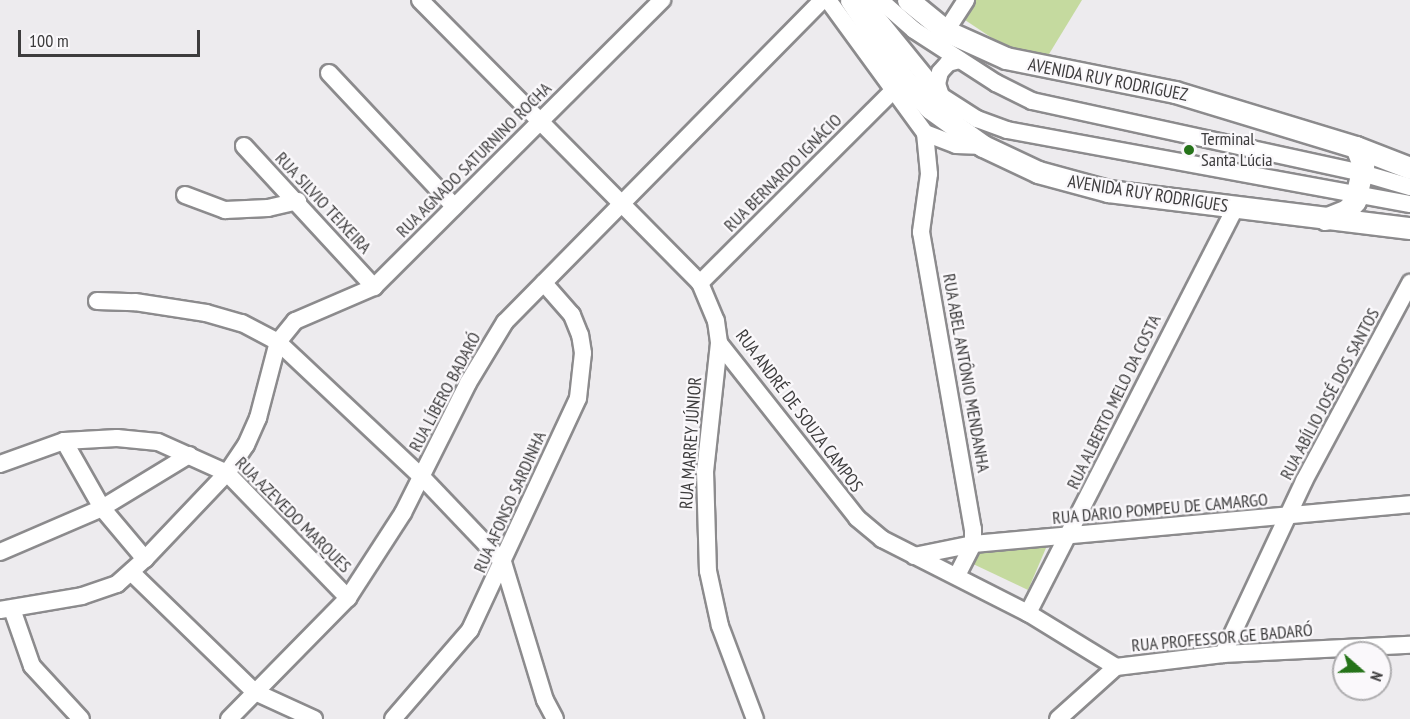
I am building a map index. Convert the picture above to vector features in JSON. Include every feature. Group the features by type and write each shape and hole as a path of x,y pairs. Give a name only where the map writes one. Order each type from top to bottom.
{"main road":[{"name":"AVENIDA RUY RODRIGUES","path":"851,0 916,93 945,121 983,146 1038,172 1087,187 1322,220 1410,228"},
{"path":"908,0 946,31"},
{"name":"AVENIDA RUY RODRIGUEZ","path":"946,31 973,45 1035,67 1166,89 1356,147 1410,168"},
{"path":"1322,220 1347,210 1360,183 1362,159 1356,147"}],"street":[{"name":"RUA ANDRÉ DE SOUZA CAMPOS","path":"420,0 621,200 700,283 716,321 719,343 836,495 882,539 1028,613 1116,667"},
{"name":"RUA AGNADO SATURNINO ROCHA","path":"278,342 295,321 374,287 662,0"},
{"name":"RUA LÍBERO BADARÓ","path":"229,719 348,598 385,544 422,477 468,382 505,322 621,200 822,0"},
{"path":"828,0 925,134 956,145 983,146"},
{"path":"863,0 941,96 970,115 1007,130 1360,183 1410,187"},
{"path":"880,0 914,30 1017,94 1052,106 1360,183 1410,204"},
{"path":"946,31 966,0"},
{"path":"941,96 937,84 940,72 948,63 960,60"},
{"path":"329,73 454,206"},
{"name":"RUA BERNARDO IGNÁCIO","path":"700,283 893,91"},
{"name":"RUA ABEL ANTÔNIO MENDANHA","path":"925,134 929,174 921,232 967,485 973,544"},
{"path":"929,174 942,155 956,145"},
{"name":"RUA SILVIO TEIXEIRA","path":"244,146 298,201 374,287"},
{"path":"185,195 225,210 268,208 298,201"},
{"name":"RUA ALBERTO MELO DA COSTA","path":"1028,613 1235,208"},
{"name":"RUA AFONSO SARDINHA","path":"393,719 470,630 578,398 581,382 580,335 572,315 544,283"},
{"name":"RUA ABÍLIO JOSÉ DOS SANTOS","path":"1223,654 1290,517 1304,482 1410,283"},
{"path":"97,301 135,302 206,313 242,323 278,342 422,477 503,562 545,700 555,719"},
{"path":"81,719 32,666 6,609 82,596 117,584 145,559 227,473 258,418 278,342"},
{"name":"RUA MARREY JÚNIOR","path":"719,343 705,471 708,571 720,626 755,719"},
{"name":"RUA AZEVEDO MARQUES","path":"0,464 64,441 141,440 189,455 227,473 348,598"},
{"path":"64,441 102,508 145,559"},
{"path":"0,552 102,508 189,455"},
{"name":"RUA DARIO POMPEU DE CAMARGO","path":"914,556 973,544 1290,517 1410,504"},
{"path":"1380,508 1410,512"},
{"path":"957,576 973,544"},
{"path":"131,572 255,692 314,719"},
{"name":"RUA PROFESSOR GE BADARÓ","path":"1058,719 1116,667 1223,654 1410,645"}],"green space":[{"path":"966,0 1082,0 1046,59 998,42 956,14"},
{"path":"1049,541 1028,590 971,563 978,547"}],"place":[{"name":"Terminal Santa Lúcia","path":"1189,150"}]}
